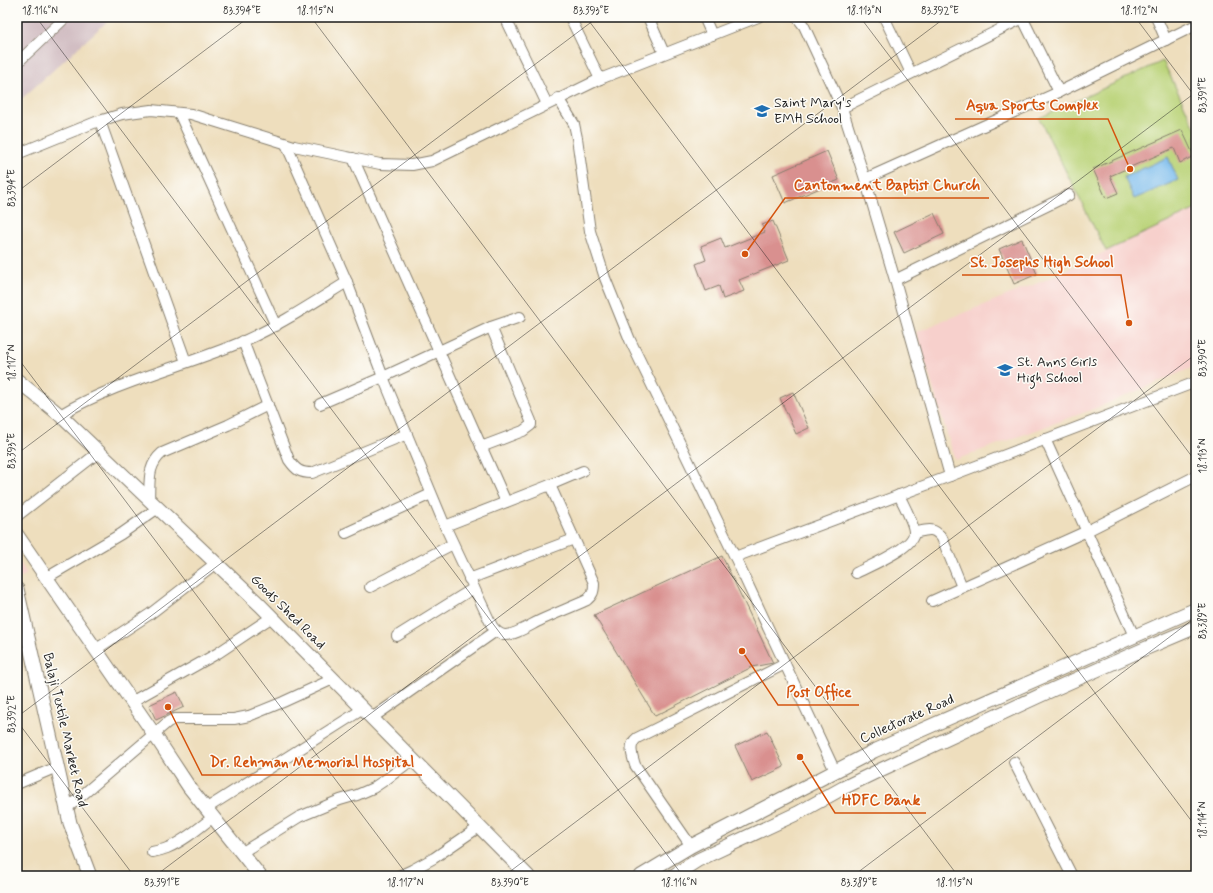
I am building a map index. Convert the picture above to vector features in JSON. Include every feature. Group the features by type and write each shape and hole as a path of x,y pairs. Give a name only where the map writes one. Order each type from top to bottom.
{"street":[{"path":"17,62 66,17"},
{"path":"506,17 547,104"},
{"path":"570,17 600,79"},
{"path":"648,17 664,54"},
{"path":"704,17 712,35"},
{"path":"17,154 100,121 122,114 150,110 192,114 286,144 380,164 412,165 432,161 558,98 600,79 758,17"},
{"path":"797,17 804,26 842,108 895,280 950,476"},
{"path":"884,17 911,73"},
{"path":"842,108 1023,17 1059,92"},
{"path":"1156,17 1166,40"},
{"path":"865,179 1059,92 1196,25"},
{"path":"558,98 574,124 590,231 605,278 630,340 735,556 835,771"},
{"path":"179,113 276,326"},
{"path":"100,121 186,362"},
{"path":"286,144 347,282 383,377 453,544 492,626 496,631 505,635 513,634 540,620 587,600 592,596 594,591 594,584 550,485"},
{"path":"353,158 506,502"},
{"path":"895,280 1069,195"},
{"path":"60,415 94,397 243,341 276,326 347,282"},
{"path":"320,404 383,377 491,327 520,317"},
{"path":"481,447 523,431 532,421 491,327"},
{"path":"243,341 289,460 299,471 304,473 312,473 407,434"},
{"name":"Goods Shed Road","path":"17,380 60,415 216,563 528,876"},
{"path":"735,556 1196,382"},
{"path":"46,578 121,534 153,504 150,471 156,458 162,453 217,430 268,405"},
{"path":"1046,439 1134,636"},
{"path":"17,516 99,452"},
{"path":"445,526 550,485 583,470"},
{"path":"932,601 1087,531 1196,476"},
{"path":"346,533 432,494"},
{"path":"856,573 901,550 913,538 914,527 899,495"},
{"path":"914,533 932,529 939,534 962,587"},
{"path":"17,535 189,787 260,876"},
{"path":"397,636 472,583 574,539"},
{"path":"370,587 453,544"},
{"path":"95,650 150,614 216,563"},
{"name":"Balaji Textile Market Road","path":"17,589 66,809 90,876"},
{"name":"Collectorate Road","path":"641,876 691,846 874,751 1196,610"},
{"path":"131,702 218,654 272,618"},
{"path":"673,876 698,860 798,813 843,788 878,771 1052,690 1196,627"},
{"path":"152,852 167,848 180,841 194,832 210,813 496,631"},
{"path":"691,846 635,765 631,748 632,744 638,738 785,664"},
{"path":"66,809 162,726 174,719 234,719 249,716 333,679"},
{"path":"241,853 299,817 373,788 413,759"},
{"path":"1014,762 1072,876"},
{"path":"17,784 57,768"},
{"path":"399,876 434,858 479,826"}],"shaded area":[{"path":"17,17 112,17 17,103"},
{"path":"1196,209 1196,366 1099,407 955,460 916,332 1043,281"},
{"path":"17,558 27,574 17,579"}],"green space":[{"path":"1163,61 1196,130 1196,209 1106,251 1039,118"}],"water":[{"path":"1168,157 1178,180 1134,199 1124,177"}],"building":[{"path":"1182,130 1194,156 1180,163 1174,148 1110,176 1118,193 1106,198 1093,169"},
{"path":"827,151 839,180 785,203 773,175"},
{"path":"934,213 944,234 904,253 894,232"},
{"path":"773,221 789,260 739,280 744,291 723,299 719,286 706,291 696,264 706,260 701,246 721,238 725,248 765,232 762,225"},
{"path":"1022,239 1037,274 1014,284 999,249"},
{"path":"793,392 809,428 796,434 780,398"},
{"path":"722,556 773,663 752,667 655,716 594,615"},
{"path":"177,692 184,707 156,720 149,705"},
{"path":"767,731 784,767 752,782 735,746"}],"place":[{"name":"Saint Mary's EMH School","path":"762,111"},
{"name":"Aqua Sports Complex","path":"1130,169"},
{"name":"Cantonment Baptist Church","path":"745,254"},
{"name":"St. Josephs High School","path":"1129,323"},
{"name":"St. Anns Girls High School","path":"1005,370"},
{"name":"Post Office","path":"742,651"},
{"name":"Dr. Rehman Memorial Hospital","path":"168,707"},
{"name":"HDFC Bank","path":"800,757"}]}
